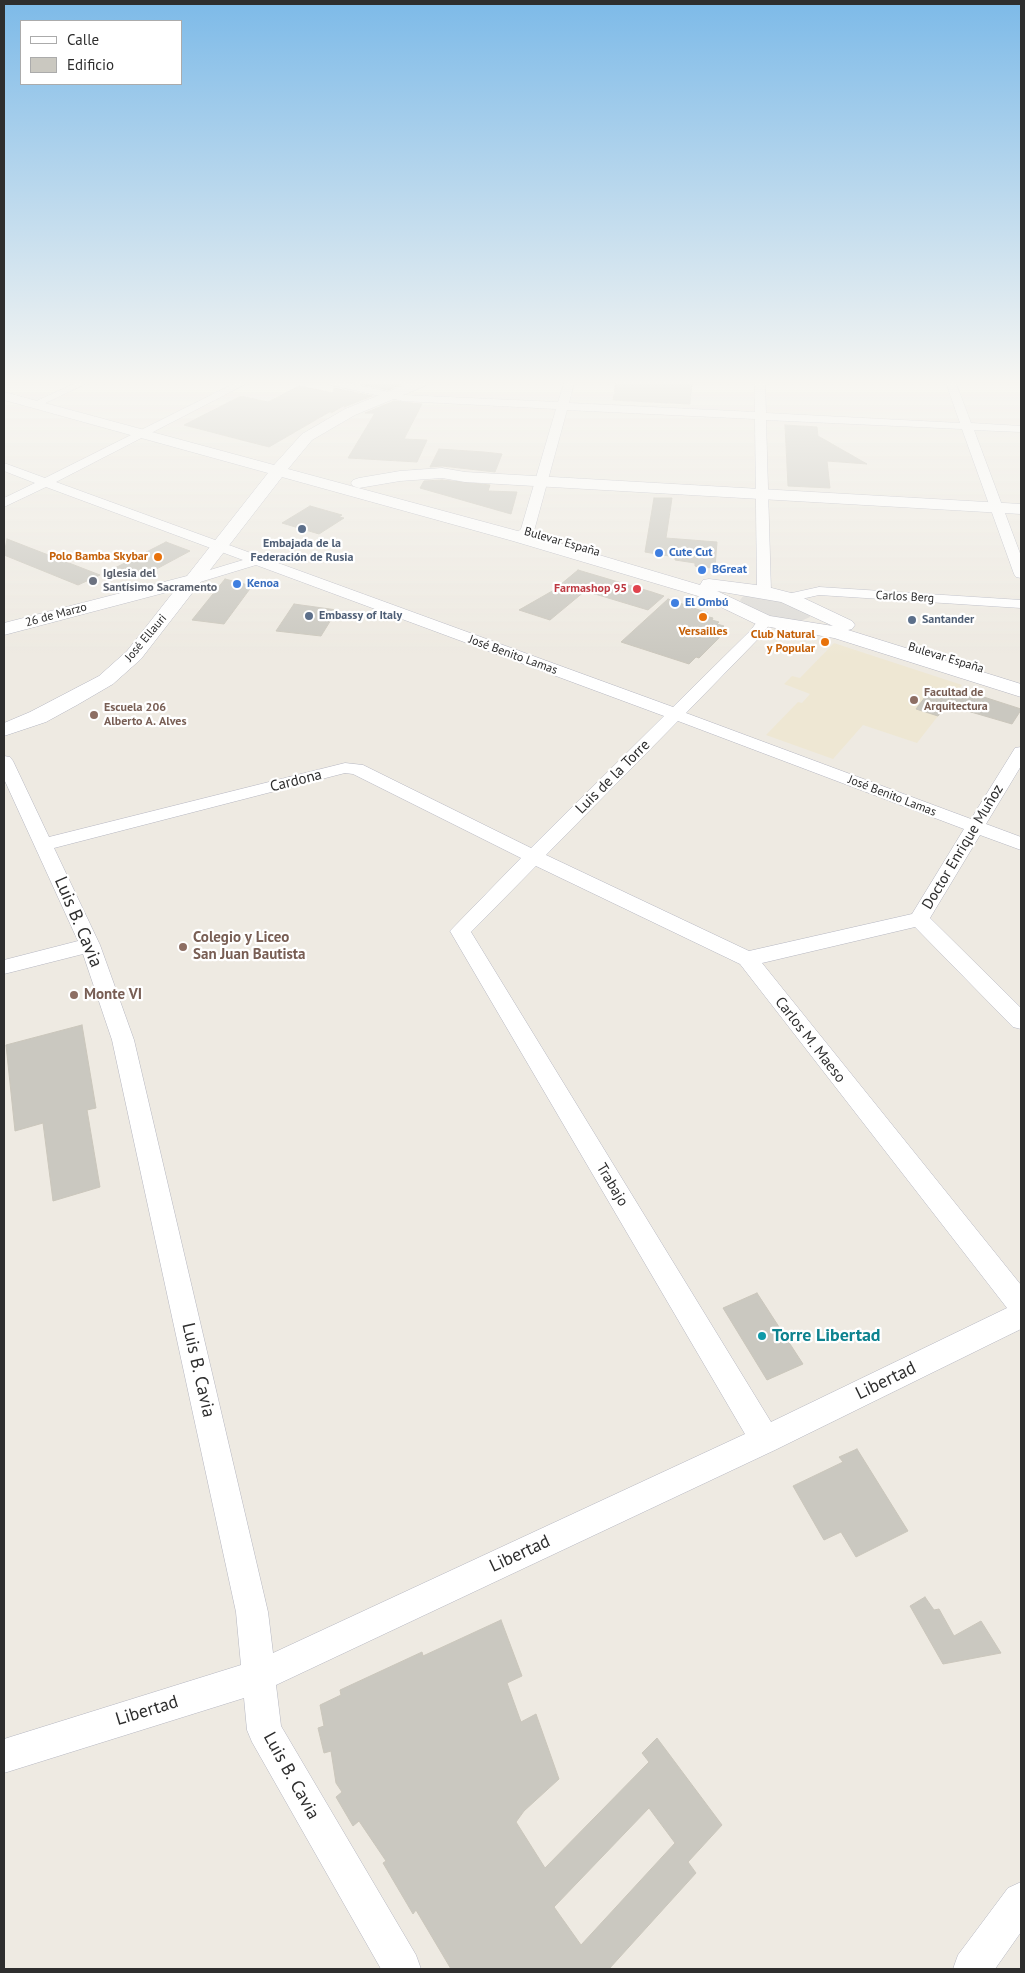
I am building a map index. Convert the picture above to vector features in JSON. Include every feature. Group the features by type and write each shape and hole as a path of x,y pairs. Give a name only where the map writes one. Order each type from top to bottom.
{"main road":[{"name":"José Ellauri","path":"4,730 38,718 106,680 134,655 276,475"},
{"name":"Bulevar España","path":"312,475 713,585 788,598 861,631 1021,682"},
{"path":"364,489 416,475"},
{"path":"450,475 1021,509"},
{"path":"390,491 413,481 465,477"},
{"name":"Bulevar España","path":"364,489 390,491 695,589 765,621 804,627 858,639 1021,691"},
{"name":"26 de Marzo","path":"4,629 195,579"},
{"path":"732,605 734,596 754,591"},
{"path":"804,627 813,623 816,612"}],"street":[{"name":"José Benito Lamas","path":"23,475 258,560 1021,844"},
{"path":"4,503 62,475"},
{"path":"523,534 544,475"},
{"path":"754,591 762,494 762,475"},
{"path":"986,475 1021,574"},
{"path":"195,579 258,560"},
{"name":"Carlos Berg","path":"788,598 819,592 1021,604"},
{"name":"Luis de la Torre","path":"460,931 755,634 765,621"},
{"name":"Doctor Enrique Muñoz","path":"747,959 919,919 1021,752"},
{"name":"Luis B. Cavia","path":"4,761 90,945 123,1040 252,1612 257,1677 264,1730 402,1969"},
{"name":"Cardona","path":"44,844 351,768 534,857"},
{"name":"Carlos M. Maeso","path":"534,857 747,959 1021,1305"},
{"path":"919,919 1021,1021"},
{"name":"Trabajo","path":"460,931 765,1440"},
{"path":"4,966 90,945"},
{"name":"Libertad","path":"4,1756 257,1677 765,1440 1021,1315"},
{"path":"972,1969 1019,1909"}],"shaded area":[{"path":"744,595 776,598 808,613 810,617 801,621 773,618 743,604 740,600"},
{"path":"834,643 962,685 917,743 863,725 833,759 766,735 798,702 802,703 810,694 784,684 792,676 800,678"}],"building":[{"path":"787,475 829,475 830,488 788,486"},
{"path":"442,480 490,485 488,491 517,492 511,514 420,488 424,481"},
{"path":"654,498 672,498 666,538 717,542 715,568 698,567 695,566 695,563 675,560 675,557 645,552"},
{"path":"310,506 342,515 339,517 344,518 319,534 282,523"},
{"path":"7,539 100,575 78,585 4,555"},
{"path":"166,542 190,551 149,573 134,577 113,569"},
{"path":"578,570 664,596 648,610 585,591 550,620 519,610 554,590"},
{"path":"225,579 252,586 224,624 192,620"},
{"path":"668,599 708,613 705,616 713,618 712,620 719,622 717,624 724,626 718,632 724,633 699,658 696,657 689,664 621,642"},
{"name":"Embassy of Italy","path":"294,604 337,610 321,636 276,631"},
{"path":"932,688 954,695 938,716 916,709"},
{"path":"959,689 1021,710 1012,724 947,705"},
{"path":"82,1025 96,1108 87,1110 100,1187 53,1201 43,1123 15,1131 6,1045"},
{"name":"Torre Libertad","path":"757,1293 803,1364 767,1380 723,1308"},
{"path":"857,1449 908,1531 856,1557 841,1532 824,1540 793,1486 843,1462 839,1457"},
{"path":"925,1597 934,1610 939,1609 954,1636 981,1621 1001,1653 943,1664 910,1606"},
{"path":"501,1620 522,1676 507,1683 521,1722 536,1714 559,1779 524,1811 516,1822 545,1868 649,1762 642,1753 657,1738 722,1825 688,1862 696,1873 609,1969 451,1969 416,1910 413,1914 383,1863 386,1861 359,1821 353,1826 336,1797 342,1792 336,1783 331,1751 324,1753 318,1728 324,1726 320,1705 341,1695 340,1690 422,1652 423,1656","holes":["649,1808 675,1843 581,1945 554,1907"]}],"place":[{"name":"Embajada de la Federación de Rusia","path":"302,529"},
{"name":"Cute Cut","path":"659,553"},
{"name":"Polo Bamba Skybar","path":"158,557"},
{"name":"BGreat","path":"702,570"},
{"name":"Iglesia del Santísimo Sacramento","path":"93,581"},
{"name":"Kenoa","path":"237,584"},
{"name":"Farmashop 95","path":"637,589"},
{"name":"El Ombú","path":"675,603"},
{"name":"Embassy of Italy","path":"309,616"},
{"name":"Versailles","path":"703,617"},
{"name":"Santander","path":"912,620"},
{"name":"Club Natural y Popular","path":"825,642"},
{"name":"Facultad de Arquitectura","path":"914,700"},
{"name":"Escuela 206 Alberto A. Alves","path":"94,715"},
{"name":"Colegio y Liceo San Juan Bautista","path":"183,947"},
{"name":"Monte VI","path":"74,995"},
{"name":"Torre Libertad","path":"762,1336"}]}
